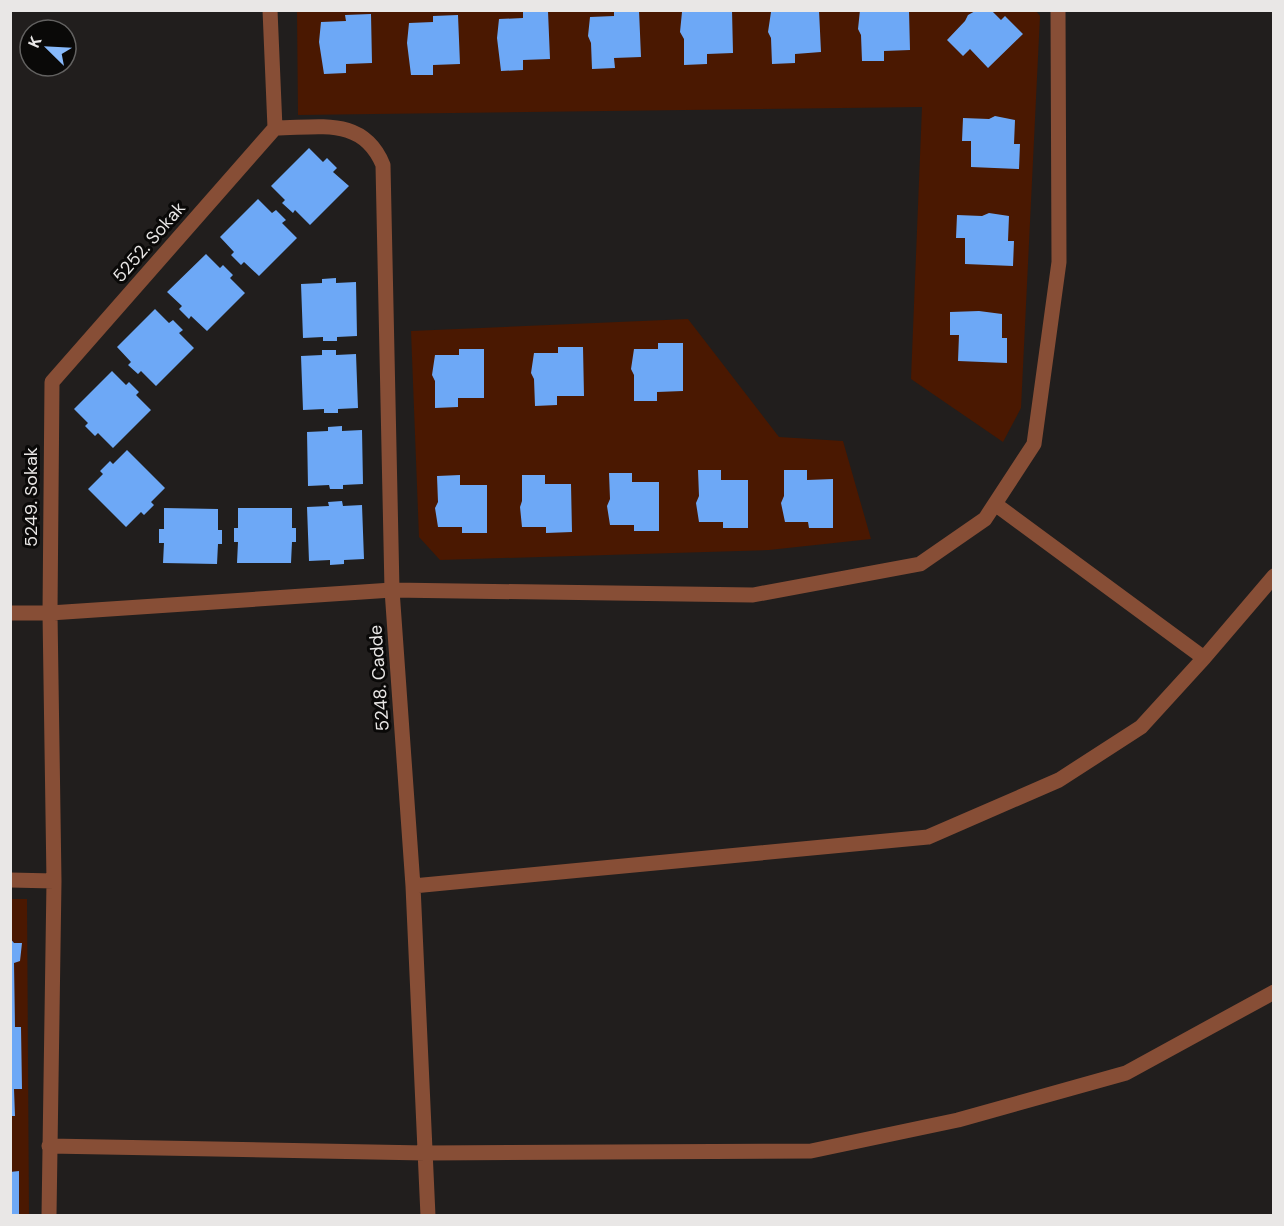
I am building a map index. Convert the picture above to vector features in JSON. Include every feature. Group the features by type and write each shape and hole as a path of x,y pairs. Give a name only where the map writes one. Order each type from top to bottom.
{"street":[{"path":"270,10 275,128"},
{"path":"10,613 50,613 392,590 753,595 920,564 985,519 1034,444 1059,262 1058,10"},
{"name":"5248. Cadde","path":"275,128 348,129 370,141 383,165 392,590 413,886 428,1215"},
{"name":"5252. Sokak","path":"52,382 275,128"},
{"name":"5249. Sokak","path":"49,1215 54,881 50,613 52,382"},
{"path":"995,504 1204,658"},
{"path":"413,886 928,837 1059,780 1141,727 1274,576"},
{"path":"10,880 54,881"},
{"path":"50,1146 425,1153 811,1151 958,1120 1126,1073 1274,992"}],"shaded area":[{"path":"297,11 1036,11 1040,16 1021,408 1003,442 911,379 922,107 298,115"},
{"path":"688,319 779,437 843,441 871,539 769,550 440,560 419,537 411,331"},
{"path":"10,899 27,899 29,1215 11,1215"}],"building":[{"path":"614,10 639,10 641,57 614,58 615,68 592,69 591,43 588,36 590,17 614,16"},
{"path":"732,10 733,53 707,54 707,64 684,65 684,39 680,32 682,12"},
{"path":"819,10 821,52 795,54 795,63 772,64 771,38 768,32 771,12"},
{"path":"860,10 909,10 910,50 884,51 884,61 862,61 861,35 858,29"},
{"path":"977,10 991,10 1001,20 1005,16 1023,34 988,68 970,49 963,56 947,40 968,15"},
{"path":"548,11 550,59 523,60 523,70 501,71 497,38 499,19 523,18 523,12"},
{"path":"371,14 372,63 346,64 346,73 324,74 319,42 321,22 346,21 345,15"},
{"path":"458,15 460,64 433,65 433,75 411,75 407,43 409,23 433,22 433,16"},
{"path":"995,116 1015,120 1014,144 1020,144 1019,169 971,167 971,141 962,141 963,118 989,119"},
{"path":"309,148 323,162 327,158 337,168 333,172 349,186 310,225 295,210 293,213 282,203 285,200 271,186"},
{"path":"258,199 272,213 276,210 286,220 282,223 297,238 259,276 244,262 241,265 231,255 234,252 220,237"},
{"path":"989,213 1009,216 1008,241 1014,241 1013,266 965,264 965,238 956,238 957,215 982,216"},
{"path":"206,254 220,268 223,265 233,275 230,278 245,293 207,331 191,316 189,319 179,309 182,306 167,292"},
{"path":"336,278 336,283 356,282 357,336 337,337 337,341 323,341 323,337 303,338 301,284 322,283 322,279"},
{"path":"155,309 169,323 173,320 183,330 179,333 194,348 156,386 141,371 138,374 128,365 131,362 117,347"},
{"path":"979,311 1002,314 1002,338 1007,338 1007,363 958,361 959,335 950,335 950,312"},
{"path":"658,343 683,343 683,391 657,392 657,401 634,401 634,375 631,369 634,349 658,349"},
{"path":"558,347 583,347 584,396 557,396 557,405 535,406 534,379 531,373 534,353 558,353"},
{"path":"459,349 484,349 484,398 458,398 458,407 435,408 435,381 432,375 435,355 459,355"},
{"path":"322,350 336,350 336,355 356,354 358,408 338,409 338,413 324,413 324,409 303,410 301,356 322,355"},
{"path":"112,371 126,385 129,382 139,392 136,395 151,410 113,448 98,433 95,436 85,426 88,423 74,409"},
{"path":"342,426 342,431 362,430 363,484 343,485 343,489 330,489 329,485 308,486 307,432 328,431 328,427"},
{"path":"127,450 165,488 151,502 154,505 144,515 141,512 126,527 88,489 103,474 100,471 110,461 113,464"},
{"path":"698,470 721,470 721,480 748,480 748,528 723,528 723,522 699,522 696,503 699,496"},
{"path":"784,470 807,470 807,480 833,479 833,528 809,528 808,522 785,522 781,503 784,496"},
{"path":"609,473 632,473 632,482 659,482 659,531 634,531 634,525 610,525 607,506 610,499"},
{"path":"460,475 460,485 487,485 487,533 462,533 462,527 438,527 435,508 438,502 437,476"},
{"path":"522,475 545,475 545,484 571,484 572,532 546,533 546,527 522,527 520,507"},
{"path":"342,501 343,506 362,505 364,559 344,560 344,564 330,565 330,560 309,561 307,507 329,506 328,502"},
{"path":"164,508 218,509 218,530 222,530 222,544 218,544 217,564 163,563 164,543 159,543 159,529 164,529"},
{"path":"238,508 292,508 292,528 296,528 296,542 292,542 291,563 237,563 238,542 234,542 234,528 238,528"},
{"path":"10,938 14,943 22,943 20,961 14,963 15,1027 21,1027 22,1089 14,1089 15,1116 10,1116"},
{"path":"19,1171 19,1216 10,1216 10,1172"}]}
